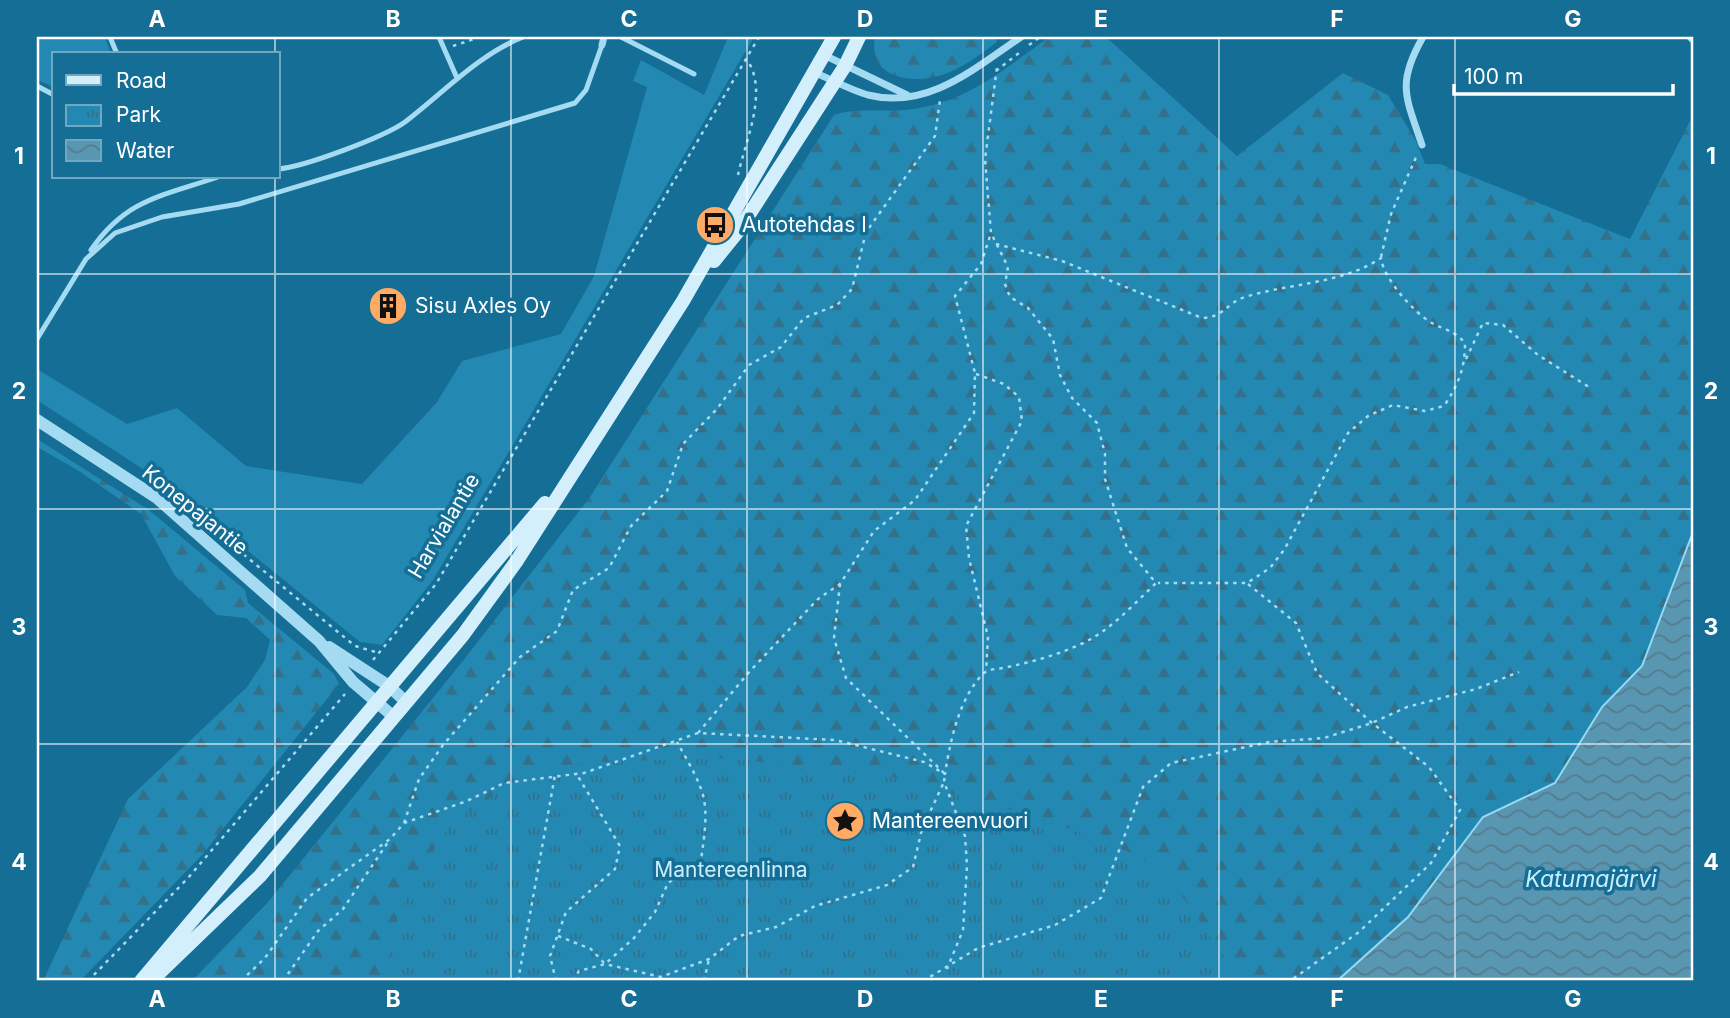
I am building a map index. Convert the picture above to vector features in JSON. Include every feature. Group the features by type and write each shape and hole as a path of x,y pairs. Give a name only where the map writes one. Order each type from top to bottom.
{"main road":[{"path":"151,981 260,876 463,635 509,573 683,301 834,37"},
{"path":"683,301 739,230 845,66 859,37"},
{"path":"141,981 374,702 460,607 584,456"}],"street":[{"path":"813,72 867,95 890,98 911,96 944,87 1021,37"},
{"path":"1422,145 1405,94 1409,61 1423,37"},
{"path":"824,55 911,96"},
{"name":"Konepajantie","path":"37,420 157,498 320,641 389,686 406,702"},
{"name":"Konepajantie","path":"320,641 353,682 394,717"}],"lane":[{"path":"439,37 457,78"},
{"path":"280,168 379,136 402,124 457,78 523,37"},
{"path":"621,37 694,74"},
{"path":"86,259 115,233 162,217 239,204 575,103 586,90 603,41"},
{"path":"37,339 106,228 130,208 215,178"}],"path":[{"path":"444,49 480,37"},
{"name":"Harvialantie","path":"365,669 436,583 759,37"},
{"path":"736,185 755,102 755,79 746,58"},
{"path":"698,733 750,671 818,599 840,584 874,531 915,500 974,413 975,373 955,296 981,264 990,233 985,159 996,71"},
{"path":"283,981 318,931 343,909 390,839 404,823 419,779 443,745 520,657 557,631 573,590 609,568 631,526 667,491 683,444 717,409 749,365 781,347 804,318 837,305 852,289 866,232 935,136 944,87"},
{"path":"1422,145 1391,214 1380,249 1381,258 1396,289 1430,322 1456,332 1465,343 1465,362"},
{"path":"990,233 1008,267 1005,284 1010,298 1028,308 1053,339 1060,375 1072,398 1097,423 1105,454 1105,479 1127,548 1156,583"},
{"path":"996,244 1062,261 1202,317 1217,317 1241,298 1361,271 1381,258"},
{"path":"986,671 1047,659 1084,643 1113,624 1156,583 1247,583 1270,568 1283,550 1348,433 1368,416 1393,405 1424,411 1444,406 1459,385 1465,362 1483,323 1503,325 1538,355 1589,387"},
{"path":"573,981 579,971 605,964 661,977 709,959 739,936 776,927 815,906 887,885 913,867 922,830 944,782 954,732 973,687 986,671 988,638 969,558 966,526 1022,421 1019,397 1004,384 975,373"},
{"path":"1247,583 1296,623 1317,673 1372,723 1429,767 1460,810 1431,863 1359,932 1290,981"},
{"path":"840,584 834,638 846,678 945,774"},
{"path":"923,981 978,948 1055,925 1101,898 1143,787 1171,763 1269,743 1324,738 1372,723 1407,707 1476,689 1519,672"},
{"path":"88,981 187,878 353,682"},
{"path":"404,823 467,801 504,783 576,774 631,759 698,733 835,740 924,762 945,774"},
{"path":"605,964 641,930 655,912 668,883 701,860 707,802 700,782 677,741"},
{"path":"556,981 550,956 566,912 615,869 620,846 576,774"},
{"path":"518,981 555,775"},
{"path":"944,782 965,836 967,866 963,930 947,969"},
{"path":"241,981 265,958 307,898 390,839"},
{"path":"558,936 591,949 605,964"},
{"path":"704,981 709,959"}],"green space":[{"path":"37,37 105,37 110,52 52,52 52,86 37,80"},
{"path":"728,37 754,37 433,580 382,645 360,642 167,485 37,400 37,369 127,424 177,408 246,466 362,484 437,402 462,361 561,334 594,276 647,87 633,81 641,60 704,95"},
{"path":"875,37 996,37 997,42 966,64 945,74 920,79 896,76 886,71 878,62 874,51"},
{"path":"1049,37 1106,37 1237,156 1343,73 1388,95 1416,141 1425,164 1440,164 1630,239 1693,115 1693,532 1642,666 1602,707 1555,783 1483,817 1408,917 1337,981 192,981 269,901 462,662 590,497 834,115 852,111 913,109 951,99 1001,72"},
{"path":"37,439 149,510 245,590 248,603 334,674 339,684 203,854 80,981 43,981 128,799 247,687 265,660 270,640 246,618 217,615 175,576 141,514 79,471 37,447"},
{"name":"Mantereenlinna","path":"727,758 897,778 1046,820 1134,854 1171,880 1241,981 387,981 390,939 410,887 451,823 530,771 592,762"}],"water":[{"name":"Katumajärvi","path":"1693,532 1693,981 1337,981 1408,917 1483,817 1555,783 1602,707 1642,666"}],"place":[{"name":"Autotehdas I","path":"715,225"},
{"name":"Sisu Axles Oy","path":"388,306"},
{"name":"Mantereenvuori","path":"845,821"}]}
